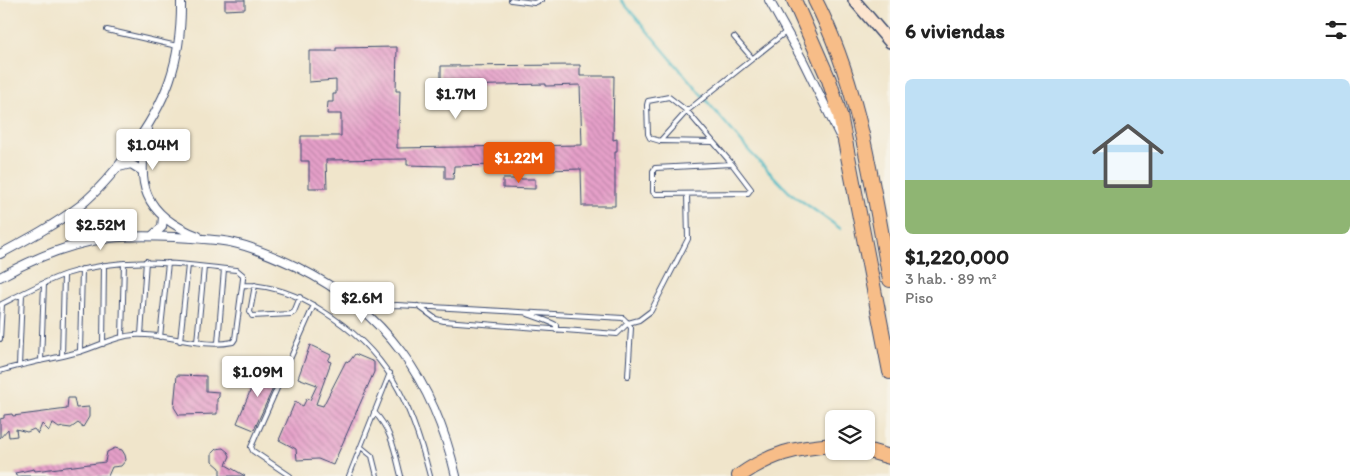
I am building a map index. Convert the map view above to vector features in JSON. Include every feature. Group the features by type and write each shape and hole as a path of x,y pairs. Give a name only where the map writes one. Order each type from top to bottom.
{"highway":[{"path":"794,0 829,80 840,115 890,372"},
{"path":"815,0 840,58 856,106 890,280"},
{"path":"738,476 753,466 782,453 798,448 825,446"},
{"path":"875,453 890,457"}],"street":[{"path":"181,0 180,31 170,80 149,126 142,158 142,171 145,191 154,207 164,217 182,229 204,238"},
{"path":"769,0 846,149"},
{"path":"854,0 890,42"},
{"path":"0,254 42,231 80,206 102,186 149,126"},
{"path":"117,168 131,164 142,171"},
{"path":"152,236 162,227 164,217"},
{"path":"0,276 63,249 91,241 124,236 204,238 239,244 275,257 330,284 367,313 379,325 407,360 424,387 443,432 456,476"}],"lane":[{"path":"512,0 534,2 541,0"},
{"path":"106,30 177,46"},
{"path":"660,141 700,99 786,31"},
{"path":"734,36 752,58"},
{"path":"713,142 660,141 649,136 648,101 669,97 687,111 732,164 750,186 748,194 654,193 652,190 654,170 657,168 732,164"},
{"path":"418,306 436,319 444,322 617,334 628,323 639,320 651,311 688,239 687,194"},
{"path":"141,335 146,262"},
{"path":"122,337 124,263"},
{"path":"0,339 1,305 64,275 82,270 124,263 168,263 240,272 244,279 235,341 231,343 180,341 141,335 122,337 80,352 0,371"},
{"path":"160,337 168,263"},
{"path":"103,344 104,265"},
{"path":"180,341 188,265"},
{"path":"197,342 204,266"},
{"path":"218,343 224,269"},
{"path":"80,352 82,270"},
{"path":"62,356 64,275"},
{"path":"41,361 44,284"},
{"path":"243,285 255,285 282,290 300,297 348,328 371,349 390,373 401,393 415,427 430,476"},
{"path":"255,285 250,312 252,316 291,314 294,312 300,297"},
{"path":"19,366 22,294"},
{"path":"367,313 382,306 397,304 623,318 631,328 628,376"},
{"path":"290,476 253,451 251,447 314,305"},
{"path":"524,312 543,321 553,322 556,325 556,330"},
{"path":"349,476 390,373"},
{"path":"374,412 390,435 401,476"},
{"path":"361,447 372,456 377,476"}],"building":[{"path":"225,0 245,0 245,9 225,10"},
{"path":"397,47 396,91 400,91 397,148 582,145 580,85 455,86 455,97 445,96 445,85 441,85 441,66 580,65 580,76 614,76 613,140 617,139 617,152 615,152 615,206 582,206 581,169 546,170 546,164 454,166 453,179 445,179 445,166 407,165 407,159 326,160 327,188 309,188 309,161 301,161 301,136 341,136 341,114 327,114 328,102 333,102 333,94 336,94 336,80 309,82 309,51 336,51 336,48"},
{"path":"503,179 535,179 535,189 503,188"},
{"path":"310,345 331,355 328,361 331,362 316,404 323,406 346,361 349,362 355,354 374,362 374,372 333,465 318,459 297,460 296,449 279,440 295,402 303,406 307,398 310,400 317,385 298,378"},
{"path":"260,367 279,375 254,430 237,423"},
{"path":"177,375 206,376 206,391 219,392 217,414 179,415 174,407"},
{"path":"68,398 74,398 76,408 89,407 89,417 83,427 78,423 71,428 59,428 52,423 49,431 42,424 38,434 34,429 27,432 16,429 17,436 9,437 8,429 0,438 0,419 4,418 4,415 12,414 13,416 67,409"},
{"path":"115,448 122,450 126,460 121,466 112,467 108,476 16,476 15,473 34,469 35,471 105,462 107,452"},
{"path":"223,448 230,456 226,465 245,476 220,476 220,468 212,461 212,453 216,449"}],"waterway":[{"path":"621,0 750,152 789,192 841,229"}]}
